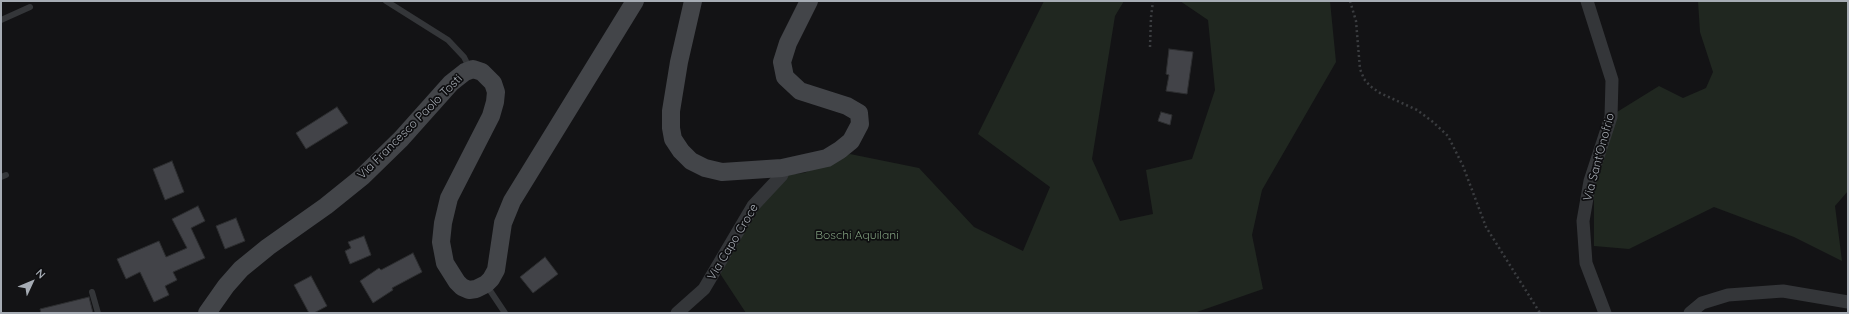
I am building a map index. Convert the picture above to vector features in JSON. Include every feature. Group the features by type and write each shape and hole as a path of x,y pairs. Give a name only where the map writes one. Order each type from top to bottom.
{"main road":[{"path":"486,284 496,270 503,223 512,202 635,1"},
{"path":"693,1 679,62 671,111 671,128 674,139 680,151 691,161 705,168 722,172 782,168 826,158 840,150 851,141 860,124 859,113 847,106 800,91 785,77 782,62 788,42 809,1"},
{"name":"Via Francesco Paolo Tosti","path":"208,313 220,294 241,269 263,250 326,206 362,177 401,139 448,86 470,69 479,70 488,76 495,86 496,98 491,116 450,198 443,222 441,242 445,263 456,282 469,290 480,288 486,284"}],"street":[{"name":"Via Sant'Onofrio","path":"1588,1 1612,80 1612,117 1590,181 1583,221 1586,264 1605,313"},
{"name":"Via Capo Croce","path":"677,313 704,289 753,206 782,175 782,168"},
{"path":"1690,313 1702,303 1728,295 1783,291 1848,302"}],"lane":[{"path":"386,1 448,40 464,56 470,69"},
{"path":"1,20 30,7"},
{"path":"486,284 505,313"},
{"path":"92,292 98,313"}],"path":[{"path":"1150,47 1153,1"},
{"path":"1350,1 1356,21 1360,69 1364,79 1370,86 1380,93 1417,110 1448,136 1463,166 1486,227 1540,313"}],"green space":[{"name":"Boschi Aquilani","path":"1044,1 1124,1 1115,16 1092,159 1120,221 1153,214 1146,170 1192,159 1215,90 1208,20 1180,1 1330,1 1336,62 1262,190 1252,235 1263,289 1194,313 746,313 721,275 721,260 782,175 804,173 850,154 919,168 974,227 1023,251 1050,187 978,134"},
{"path":"1698,1 1848,1 1848,191 1835,206 1842,261 1794,237 1714,207 1629,249 1594,246 1594,182 1617,112 1659,86 1683,98 1706,88 1713,72 1700,32"}],"building":[{"path":"1169,49 1193,52 1187,94 1166,91 1169,75 1166,74"},
{"path":"337,107 348,123 306,149 296,133"},
{"path":"1161,112 1172,115 1170,125 1158,121"},
{"path":"172,161 184,192 165,200 153,169"},
{"path":"198,206 205,221 191,228 205,258 173,272 177,280 165,286 169,295 154,302 140,272 126,279 117,259 159,241 166,257 187,248 172,219"},
{"path":"236,218 245,241 225,249 216,226"},
{"path":"364,236 371,255 350,264 345,251 351,248 348,242"},
{"path":"413,253 422,272 392,288 393,290 373,303 360,281 379,268 381,270"},
{"path":"545,257 558,274 533,293 520,277"},
{"path":"311,276 327,306 314,313 309,313 294,285"},
{"path":"89,297 93,313 41,313 40,309"}]}
